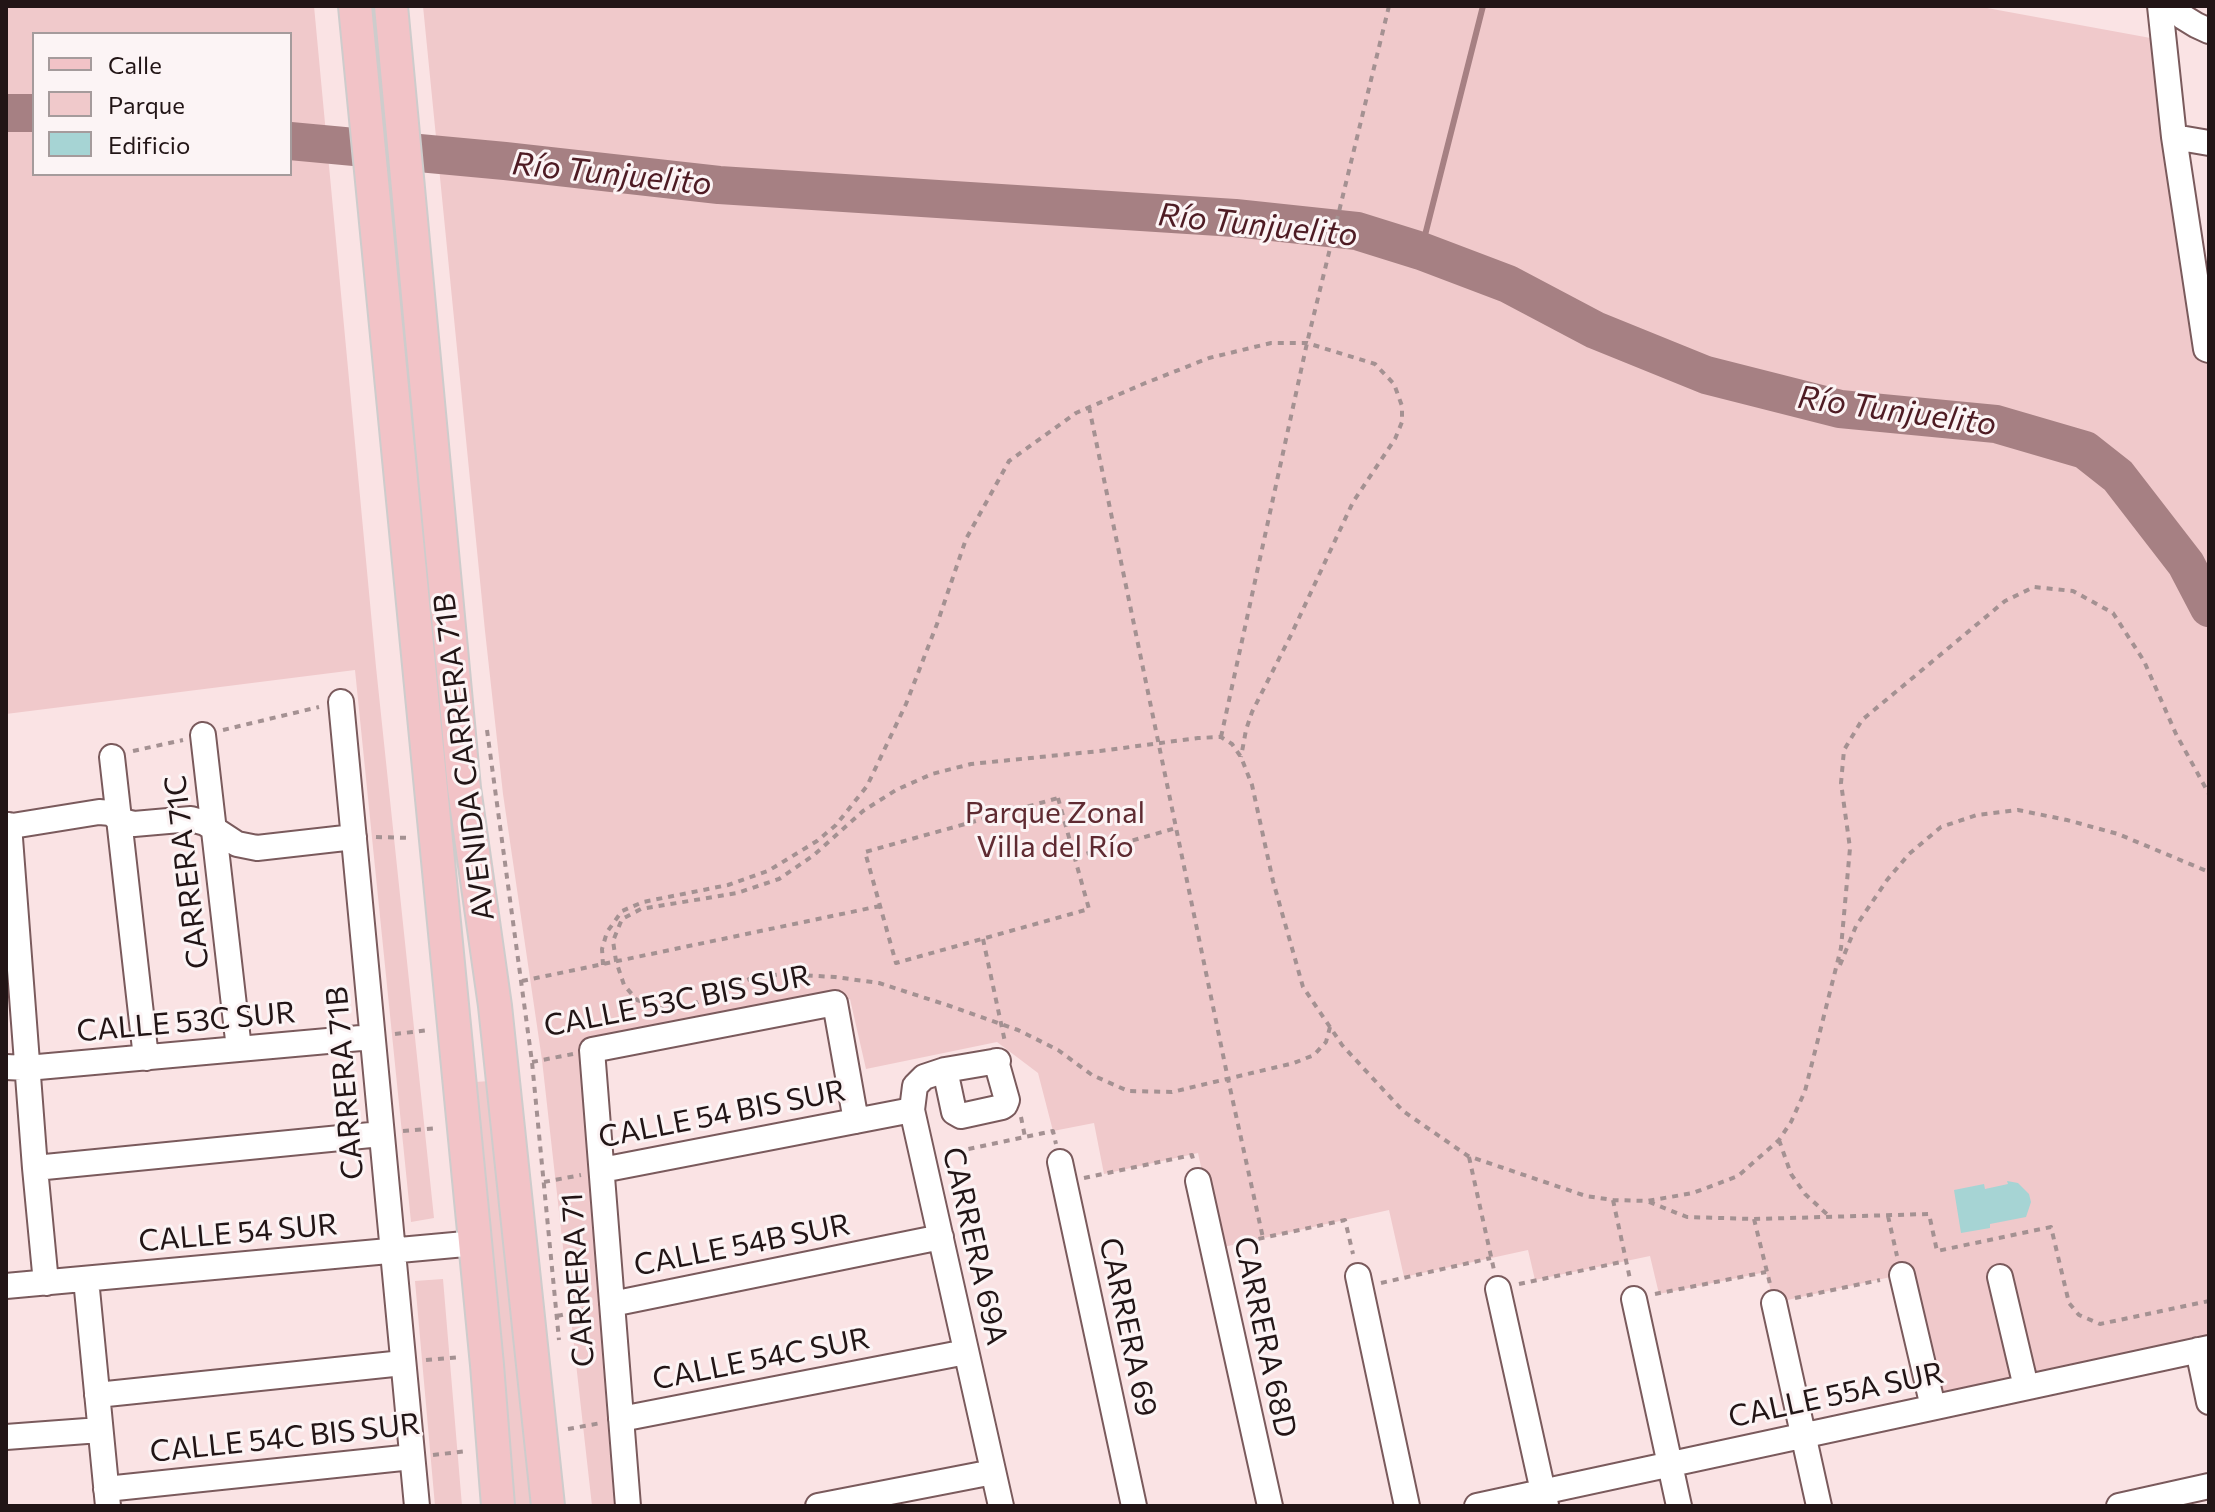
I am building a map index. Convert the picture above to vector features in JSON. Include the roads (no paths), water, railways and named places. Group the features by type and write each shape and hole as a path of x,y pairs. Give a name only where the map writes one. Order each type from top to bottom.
{"main road":[{"name":"AVENIDA CARRERA 71B","path":"355,6 476,1243 498,1506"},
{"name":"AVENIDA CARRERA 71B","path":"391,6 464,788 495,1006 548,1506"}],"street":[{"path":"2160,6 2174,137 2199,242 2207,350"},
{"path":"2172,6 2183,17 2209,31"},
{"path":"2174,137 2209,143"},
{"name":"CARRERA 71B","path":"341,702 417,1506"},
{"name":"CARRERA 71C","path":"203,735 239,1049"},
{"path":"112,757 146,1058"},
{"path":"46,1283 35,1168 17,1068 8,826 99,812 111,813 119,820 134,824 191,819 205,823 237,844 257,848 354,837"},
{"name":"CALLE 53C BIS SUR","path":"592,1050 835,1003 856,1121"},
{"name":"CALLE 53C SUR","path":"17,1068 372,1037"},
{"name":"CARRERA 71","path":"592,1050 628,1506"},
{"path":"912,1110 915,1086 924,1077 945,1070 997,1061 1007,1100 1005,1105 961,1116 954,1112 945,1070"},
{"name":"CALLE 54 BIS SUR","path":"602,1170 912,1110"},
{"name":"CARRERA 69A","path":"912,1110 1001,1506"},
{"path":"35,1168 381,1134"},
{"name":"CARRERA 69","path":"1062,1172 1134,1506"},
{"name":"CARRERA 68D","path":"1198,1181 1270,1506"},
{"name":"CALLE 54B SUR","path":"612,1304 941,1237"},
{"name":"CALLE 54 SUR","path":"6,1286 476,1243"},
{"path":"1902,1275 1933,1407"},
{"path":"2000,1277 2026,1387"},
{"path":"86,1279 107,1497"},
{"path":"1359,1282 1407,1506"},
{"path":"1498,1289 1545,1499"},
{"path":"1634,1299 1679,1506"},
{"path":"1774,1303 1819,1506"},
{"path":"2204,1349 2209,1402"},
{"name":"CALLE 55A SUR","path":"1477,1506 1545,1499 1670,1463 2204,1349"},
{"name":"CALLE 54C SUR","path":"621,1419 966,1352"},
{"path":"97,1395 403,1363"},
{"path":"6,1437 100,1430"},
{"name":"CALLE 54C BIS SUR","path":"107,1497 412,1457"},
{"path":"818,1506 993,1472"},
{"path":"2119,1506 2209,1486"}],"waterway":[{"path":"1421,251 1483,6"},
{"name":"Río Tunjuelito","path":"6,113 32,113"},
{"name":"Río Tunjuelito","path":"292,141 719,185 1235,218 1357,231 1508,284 1595,330 1706,375 1840,409 1996,424 2085,450 2118,476 2186,564 2209,608"}],"park label":[{"name":"Parque Zonal Villa del Río","path":"1055,830"}]}
